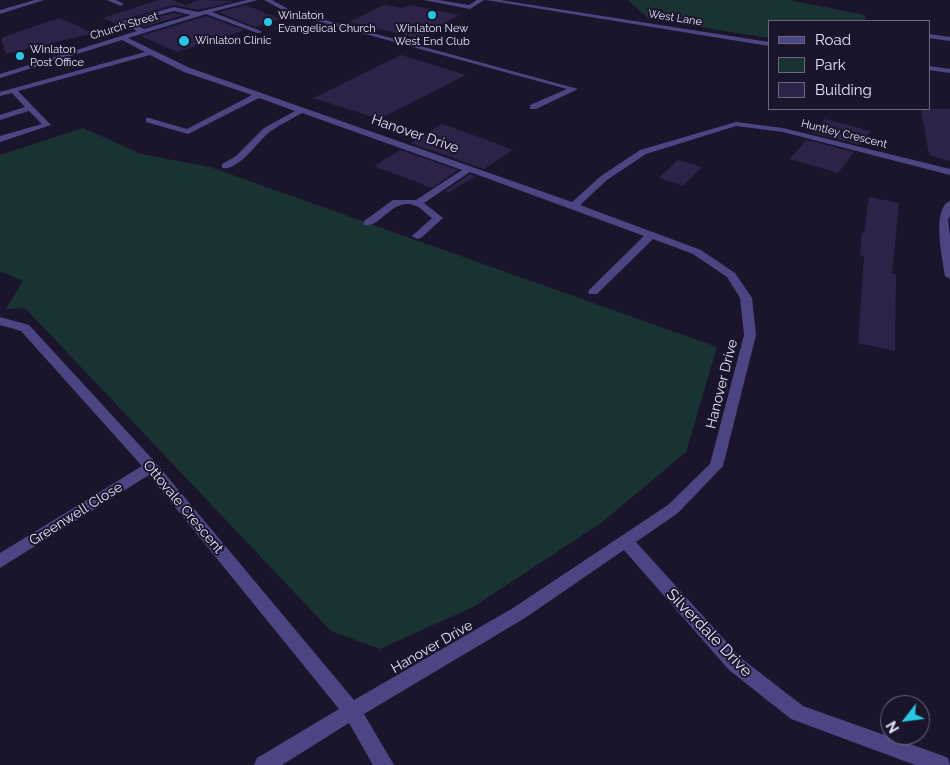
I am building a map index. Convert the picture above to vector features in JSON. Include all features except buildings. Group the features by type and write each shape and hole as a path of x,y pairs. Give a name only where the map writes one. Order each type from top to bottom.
{"street":[{"path":"0,12 41,0"},
{"path":"110,0 121,4"},
{"name":"Church Street","path":"0,76 199,14 255,0"},
{"path":"267,0 290,12 574,88 533,107"},
{"path":"427,0 470,7 481,0"},
{"name":"West Lane","path":"489,0 768,44"},
{"path":"142,32 125,22 174,9 199,14"},
{"path":"206,12 258,32"},
{"path":"930,36 950,39"},
{"name":"Hanover Drive","path":"122,38 187,70 574,206 697,252 731,275 746,298 750,334 716,466 673,509 519,613 264,765"},
{"path":"0,94 152,52"},
{"path":"930,68 950,71"},
{"path":"0,139 47,124 13,90"},
{"path":"149,120 188,132 259,95"},
{"path":"0,118 31,108"},
{"path":"226,166 239,158 267,130 302,110"},
{"name":"Huntley Crescent","path":"574,206 604,178 643,152 736,124 783,130 950,172"},
{"path":"418,203 469,169"},
{"path":"367,223 396,202 418,203 438,218 417,236"},
{"path":"950,204 943,220 950,276"},
{"path":"593,292 651,235"},
{"name":"Ottovale Crescent","path":"0,321 25,328 151,467 352,711"},
{"name":"Greenwell Close","path":"0,561 151,467"},
{"name":"Silverdale Drive","path":"626,542 735,664 797,714 942,765"},
{"path":"352,711 384,765"}],"green space":[{"path":"628,0 789,0 865,15 866,20 768,20 768,38 649,19"},
{"path":"83,128 141,154 210,167 717,347 686,452 601,523 473,607 380,649 331,631 25,308 6,309 23,281 0,271 0,155"}],"place":[{"name":"Winlaton New West End Club","path":"432,15"},
{"name":"Winlaton Evangelical Church","path":"268,22"},
{"name":"Winlaton Clinic","path":"184,41"},
{"name":"Winlaton Post Office","path":"20,56"}]}
